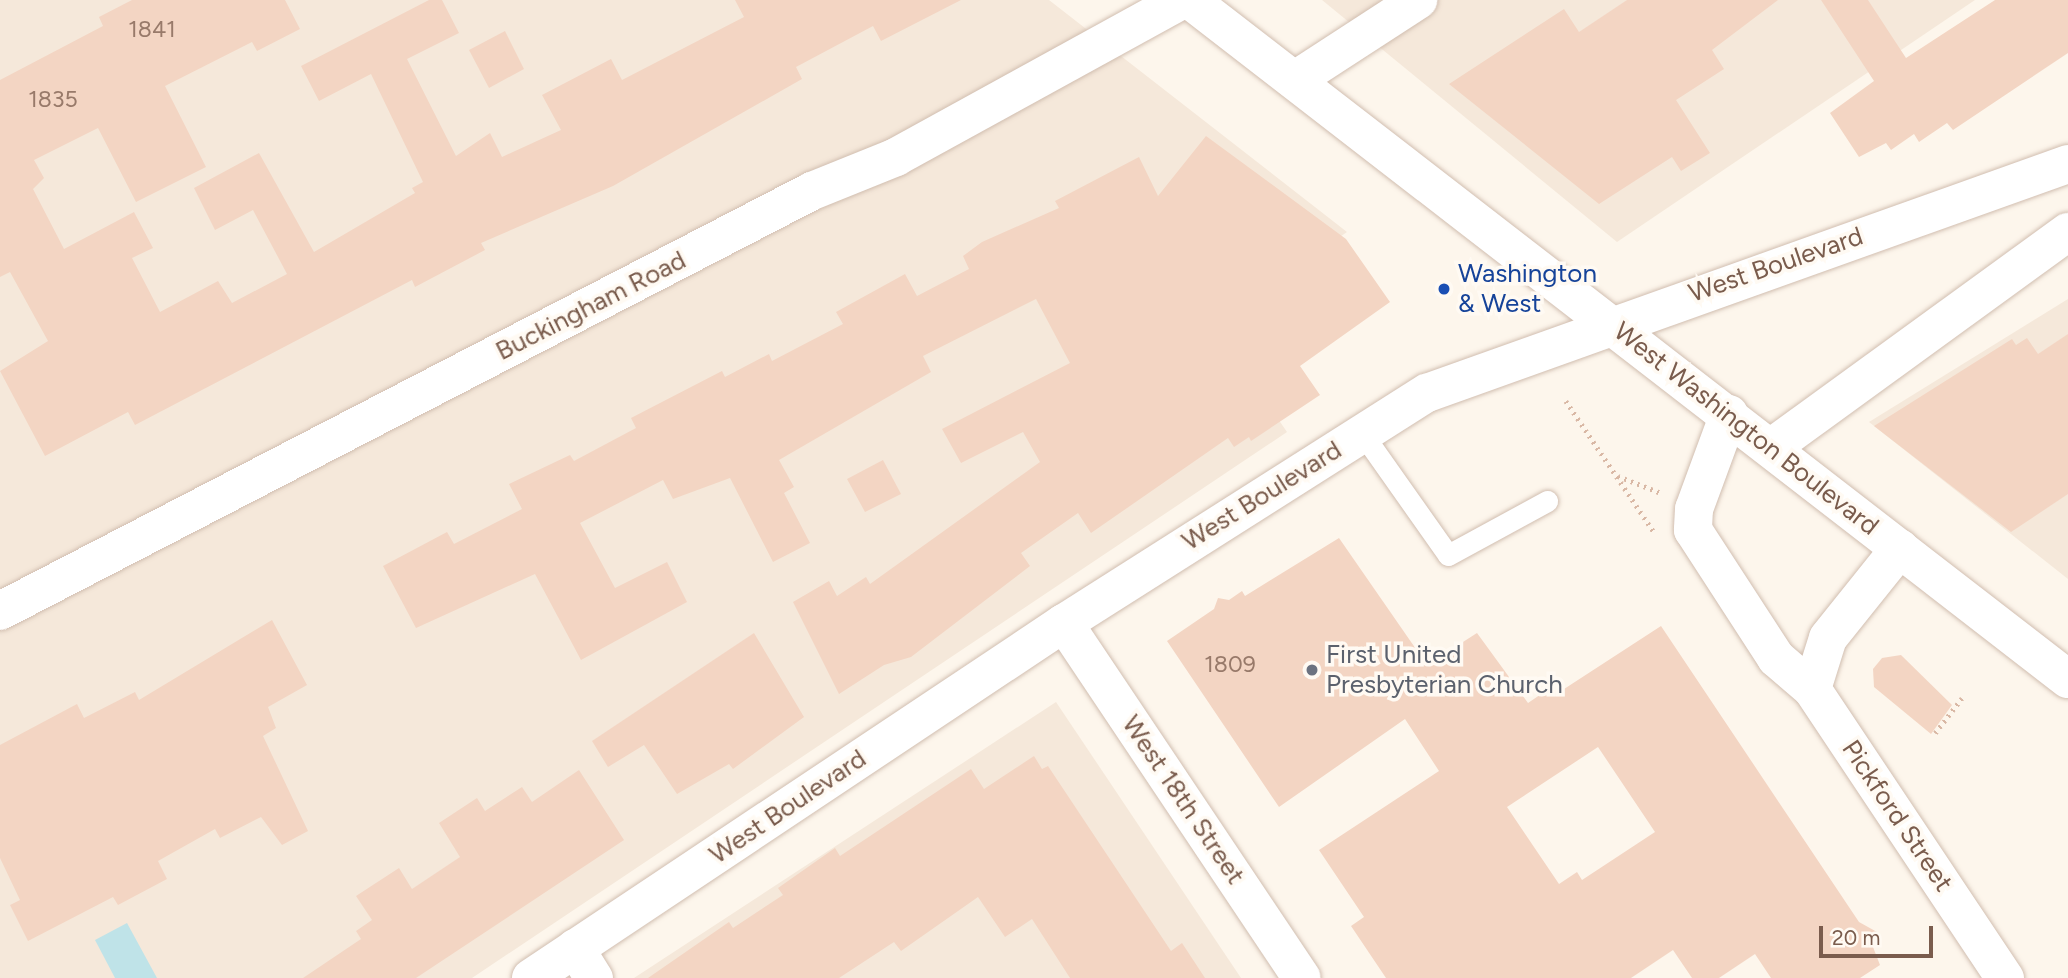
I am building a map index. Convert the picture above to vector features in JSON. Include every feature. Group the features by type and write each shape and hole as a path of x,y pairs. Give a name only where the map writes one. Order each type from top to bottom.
{"street":[{"name":"Buckingham Road","path":"0,611 812,191 896,157 1181,0"},
{"name":"West Washington Boulevard","path":"1190,0 1772,447 2068,679"},
{"path":"1295,80 1418,0"},
{"name":"West Boulevard","path":"531,978 585,963 1064,622 1427,393 1609,323 2068,163"},
{"path":"1772,447 2068,232"},
{"name":"Pickford Street","path":"1729,414 1693,509 1693,530 1776,658 1812,689 2005,978"},
{"path":"1812,689 1828,638 1900,548"},
{"name":"West 18th Street","path":"1064,622 1302,978"}],"lane":[{"path":"1362,433 1448,555 1547,501"}],"path":[{"path":"1566,401 1663,546"},
{"path":"1614,474 1667,493"},
{"path":"1935,733 1962,698"}],"shaded area":[{"path":"0,0 1049,0 1347,232 1213,324 1287,432 472,978 0,978"},
{"path":"1322,0 1975,0 1617,242"},
{"path":"2068,299 2068,579 1869,422"},
{"path":"1056,702 1241,978 634,978"}],"water":[{"path":"127,923 157,978 115,978 95,940"}],"building":[{"path":"132,0 285,0 300,29 257,51 252,42 165,86 206,167 136,202 98,128 34,160 44,178 33,189 64,249 134,212 153,248 132,258 160,312 218,281 232,303 287,274 253,210 215,230 194,188 259,153 314,252 415,193 412,188 423,182 371,74 319,101 301,66 429,0 442,0 459,33 407,59 456,156 490,133 502,157 561,130 542,95 611,59 622,80 744,17 735,0 961,0 881,41 873,26 796,67 802,79 613,186 481,243 485,250 415,287 412,280 135,425 128,412 45,456 0,371 48,341 10,272 0,277 0,80 103,26 99,17"},
{"path":"1627,0 1778,0 1712,50 1724,69 1676,100 1710,153 1681,171 1672,157 1599,204 1449,84 1564,9 1579,32"},
{"path":"1821,0 1868,0 1906,58 1995,0 2068,0 2068,53 1953,130 1947,123 1919,142 1914,134 1891,150 1886,143 1859,157 1830,113 1874,81"},
{"path":"505,31 524,69 489,88 469,50"},
{"path":"1206,136 1346,239 1390,302 1300,366 1320,395 1251,441 1249,437 1234,447 1228,438 1091,533 1078,513 1021,553 1030,566 911,657 884,665 839,694 793,602 829,581 837,596 866,577 870,584 1040,462 1023,432 961,463 942,429 1070,363 1036,299 923,356 931,372 779,460 794,487 784,493 810,543 773,562 730,478 673,499 663,480 580,523 615,588 667,562 687,602 581,660 535,574 416,628 383,566 447,532 454,544 522,509 509,484 570,455 574,461 636,428 631,418 722,371 725,377 769,354 772,361 843,324 836,312 905,274 917,296 969,269 963,256 982,242 1059,208 1055,201 1139,157 1158,196"},
{"path":"2068,334 2068,494 2011,532 1874,426 2012,339 2016,345 2027,338 2038,354"},
{"path":"883,460 901,494 865,512 847,479"},
{"path":"1339,538 1427,665 1477,633 1528,703 1553,686 1561,691 1661,626 1859,922 1877,932 1873,947 1880,965 1860,978 1771,978 1755,954 1719,978 1692,978 1673,950 1631,978 1386,978 1351,926 1364,917 1319,850 1439,771 1405,719 1279,807 1167,641 1214,609 1218,598 1229,600 1242,591 1245,596","holes":["1598,747 1655,832 1582,880 1577,872 1559,884 1507,807"]},
{"path":"272,620 307,685 268,707 276,728 263,736 308,831 282,845 261,817 220,838 215,829 158,861 167,879 118,905 113,897 28,941 10,905 20,900 0,858 0,745 77,704 84,718 135,692 139,700"},
{"path":"754,633 804,717 733,769 729,764 677,794 644,745 608,767 592,741"},
{"path":"1901,655 1952,705 1931,734 1874,687 1873,669 1882,658"},
{"path":"1034,756 1042,769 1048,766 1171,951 1182,943 1205,978 1070,978 1032,919 1005,937 978,897 901,951 894,942 839,978 648,978 729,922 733,928 783,895 778,888 835,848 840,856 971,769 984,789"},
{"path":"579,770 624,840 416,978 303,978 361,939 356,931 372,920 356,896 399,868 412,889 460,857 439,823 477,798 485,811 522,787 532,802"}],"place":[{"name":"Washington & West","path":"1444,289"},
{"name":"First United Presbyterian Church","path":"1312,670"}]}
